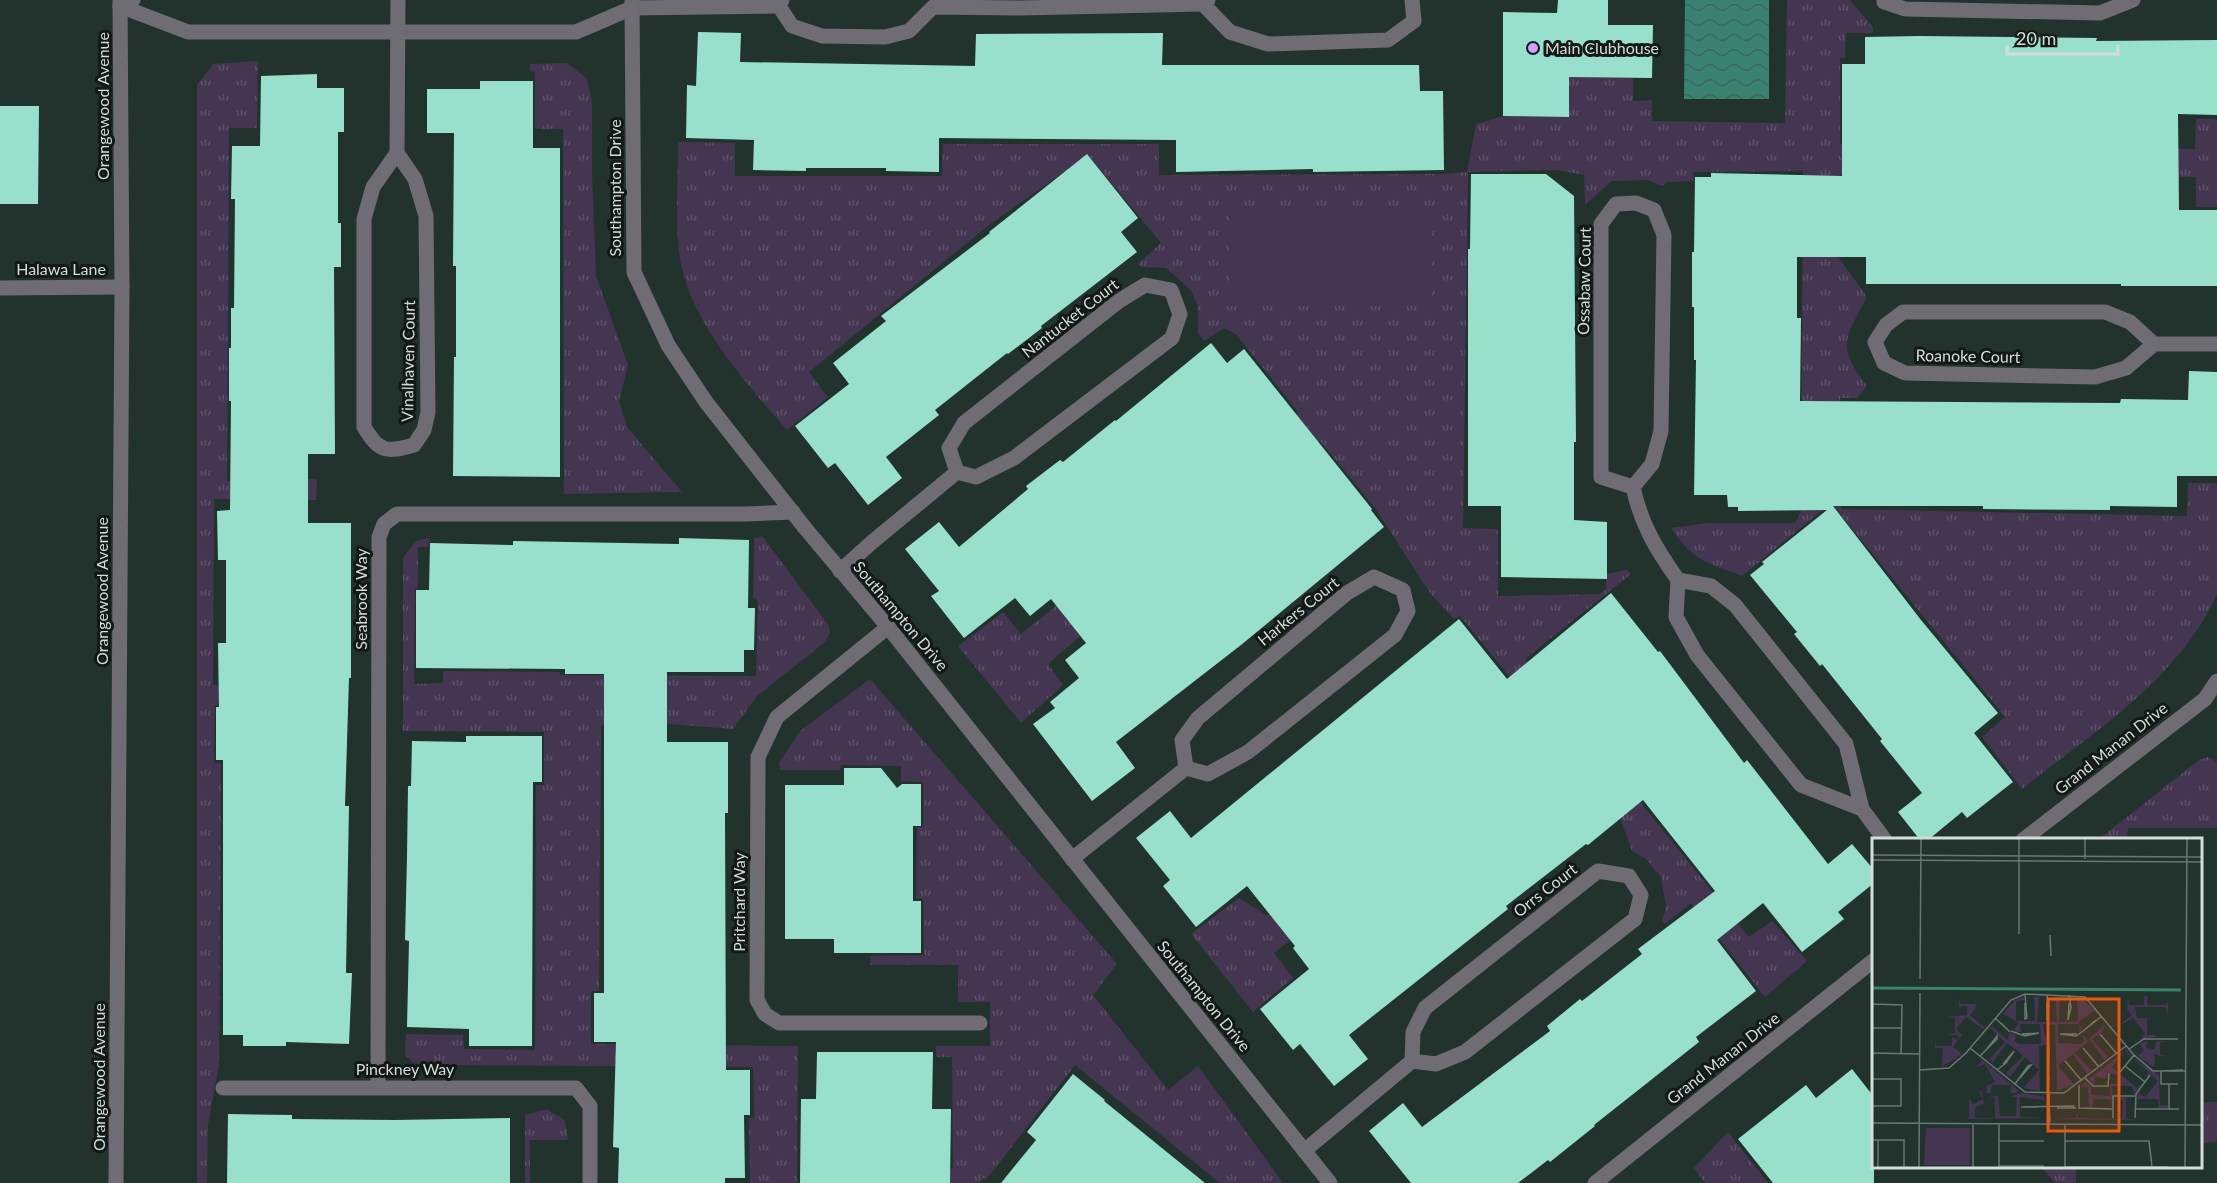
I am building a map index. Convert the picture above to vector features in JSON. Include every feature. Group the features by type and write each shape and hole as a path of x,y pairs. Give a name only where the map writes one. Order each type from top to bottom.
{"street":[{"path":"397,153 398,0"},
{"path":"618,0 632,4 781,3 792,26 822,36 885,37 909,31 930,4 1020,8 1205,2 1230,32 1268,44 1388,40 1414,21 1412,0"},
{"path":"1884,0 1884,2 1905,9 2100,13 2133,0"},
{"path":"125,2 188,32 576,32 632,4"},
{"name":"Orangewood Avenue","path":"116,1183 125,2"},
{"name":"Southampton Drive","path":"632,4 634,272 668,345 706,402 1330,1183"},
{"name":"Vinalhaven Court","path":"397,153 415,179 426,216 428,412 424,430 414,445 391,452 374,444 364,427 364,219 373,187 397,153"},
{"name":"Ossabaw Court","path":"1636,203 1654,210 1664,235 1661,431 1652,464 1633,487 1601,477 1601,224 1616,204 1636,203"},
{"name":"Nantucket Court","path":"1145,285 1171,290 1180,314 1172,339 1014,458 976,477 957,472 949,448 964,423 1145,285"},
{"name":"Halawa Lane","path":"0,288 122,287"},
{"name":"Roanoke Court","path":"1903,312 2104,312 2130,322 2154,344 2126,368 2095,377 1905,373 1884,363 1875,342 1886,325 1903,312"},
{"path":"2154,344 2217,344"},
{"path":"840,571 957,472"},
{"path":"1633,487 1639,514 1659,553 1678,580 1676,617 1697,655 1801,785 1862,809"},
{"name":"Seabrook Way","path":"378,1087 379,537 384,524 397,514 793,512"},
{"name":"Harkers Court","path":"1374,577 1403,590 1408,611 1395,635 1248,752 1208,774 1186,768 1182,740 1198,718 1347,593 1374,577"},
{"path":"1678,580 1711,586 1735,605 1846,744 1862,809 1884,838"},
{"name":"Pritchard Way","path":"888,627 777,717 758,757 757,1000 765,1014 779,1023 980,1023"},
{"name":"Grand Manan Drive","path":"2026,838 2205,699 2217,681"},
{"path":"1072,859 1186,768"},
{"name":"Orrs Court","path":"1598,871 1629,876 1641,895 1635,919 1465,1052 1436,1064 1412,1061 1413,1032 1425,1008 1598,871"},
{"name":"Grand Manan Drive","path":"1595,1183 1872,962"},
{"path":"1304,1150 1412,1061"},
{"name":"Pinckney Way","path":"223,1088 576,1088 590,1106 590,1183"}],"green space":[{"path":"1787,0 1850,0 1873,27 1873,33 1846,33 1845,58 1840,58 1840,144 2195,149 2196,119 2217,119 2217,207 2196,207 2196,177 1839,175 1839,258 1865,294 1866,299 1853,324 1847,343 1851,362 1867,386 1857,398 1840,398 1841,509 2187,516 2188,483 2217,483 2217,594 2201,624 2181,652 2157,678 2132,702 2022,789 1982,737 2005,717 1831,503 1742,576 1702,560 1687,548 1671,528 1708,523 1795,523 1801,511 1803,171 1693,172 1694,181 1668,182 1662,186 1648,180 1612,181 1585,205 1584,175 1556,170 1468,172 1463,528 1498,529 1498,596 1600,594 1606,588 1606,574 1627,570 1631,574 1525,659 1749,937 1772,921 1807,961 1765,997 1691,903 1665,924 1662,921 1666,907 1661,877 1646,859 1632,851 1621,820 1553,731 1274,953 1293,978 1253,1012 1191,934 1239,898 1266,915 1283,913 1529,701 1460,616 1454,619 1430,593 1375,508 1320,441 1153,573 1048,664 1063,685 1021,723 958,646 1003,612 1021,634 1298,412 1236,334 1224,328 1204,341 1198,333 1198,306 1191,290 1166,268 1142,267 1138,264 1161,243 1088,155 989,225 809,372 828,397 787,430 734,367 703,320 691,295 682,270 678,243 678,142 735,143 735,176 942,176 943,144 1159,144 1159,175 1467,172 1476,124 1503,116 1568,117 1569,77 1633,78 1633,101 1652,100 1652,121 1785,123"},
{"path":"258,61 257,128 229,128 227,481 317,479 316,500 214,499 213,685 234,685 234,705 215,705 214,763 221,764 219,1065 208,1125 207,1183 197,1183 197,85 213,64"},
{"path":"568,63 587,79 592,102 596,276 628,365 619,401 627,427 682,492 564,494 563,129 535,129 535,72 530,71 530,64"},
{"path":"1230,207 1432,208 1432,306 1230,306"},
{"path":"763,537 829,626 830,633 825,642 757,696 733,729 668,724 601,725 599,991 591,991 591,1044 798,1046 797,1183 750,1183 749,1118 754,1118 753,1067 427,1065 413,1063 405,1054 406,1034 463,1035 464,1049 535,1050 536,785 544,785 544,732 403,731 403,558 417,542 430,538 428,547 418,547 414,684 443,683 443,671 560,672 560,675 756,676 758,600 753,598 754,538"},
{"path":"870,679 1117,964 1093,995 1168,1090 1198,1066 1283,1183 1220,1183 1075,1065 986,1180 983,1178 979,1183 937,1183 937,1169 953,1169 952,1057 936,1057 936,1046 990,1046 990,1002 958,1002 958,965 870,965 870,956 924,955 923,899 916,899 917,827 923,827 923,782 901,781 901,766 841,765 840,770 781,770 779,763 800,731"},
{"path":"2208,757 2217,762 2217,828 2128,828 2127,838 2100,838 2199,760"},
{"path":"2202,1102 2217,1102 2217,1142 2202,1143"},
{"path":"546,1109 565,1120 568,1140 530,1140 530,1183 525,1183 525,1115"},
{"path":"1728,1132 1768,1183 1705,1183 1694,1168"},
{"path":"2042,1168 2076,1168 2076,1183 2055,1183"}],"water":[{"path":"1685,0 1769,0 1769,99 1684,99"}],"building":[{"path":"1558,0 1608,0 1608,25 1653,25 1652,78 1569,77 1569,117 1503,116 1503,12 1557,13"},
{"path":"698,32 741,33 740,62 975,66 976,34 1163,33 1162,65 1419,65 1420,91 1443,91 1444,170 1313,172 1313,169 1176,172 1176,140 939,138 939,172 886,171 886,168 753,170 754,140 686,138 687,85 696,86"},
{"path":"1865,37 2097,38 2096,41 2217,40 2217,115 2178,114 2179,210 2217,210 2217,286 1866,284 1866,257 1797,257 1797,318 1801,318 1800,401 2120,403 2121,399 2188,400 2189,371 2217,372 2217,476 2177,476 2177,507 2110,506 2110,510 1983,509 1983,506 1833,506 1921,620 1998,713 1974,733 2013,782 1967,818 1962,812 1930,838 1918,838 1898,812 1922,793 1880,741 1882,739 1822,664 1820,666 1794,634 1797,632 1750,575 1764,564 1762,562 1827,510 1738,511 1738,507 1728,507 1727,495 1694,495 1696,360 1694,360 1694,307 1692,307 1692,252 1694,252 1695,177 1711,177 1711,173 1842,176 1842,64 1865,64"},
{"path":"317,74 317,88 344,88 344,132 338,132 338,223 341,223 341,267 334,267 335,454 308,454 308,523 351,523 351,678 349,678 345,806 349,806 346,973 352,973 349,1044 286,1042 286,1046 243,1046 243,1035 223,1035 223,760 216,760 216,707 219,707 218,643 226,643 226,560 218,560 217,511 230,510 229,348 231,348 231,308 234,308 235,199 231,199 232,146 260,146 261,76"},
{"path":"480,81 533,81 533,148 560,148 560,477 453,476 454,357 456,357 456,266 453,266 454,133 427,133 427,89 480,89"},
{"path":"0,106 39,106 38,204 0,204"},
{"path":"1087,154 1138,218 1121,232 1137,252 935,410 939,415 886,457 902,478 868,505 835,463 828,468 795,426 849,384 833,363 886,321 881,316 990,233"},
{"path":"1471,174 1546,174 1574,196 1576,442 1574,442 1574,520 1607,522 1607,579 1501,577 1501,506 1468,506 1468,249 1470,249"},
{"path":"1211,343 1227,363 1244,349 1384,527 1241,645 1116,742 1135,768 1092,801 1033,724 1055,708 1050,702 1079,678 1065,660 1086,643 1051,599 1030,616 1015,598 964,638 931,596 939,591 905,549 939,522 959,547 1028,489 1026,486 1060,460 1063,462"},
{"path":"679,538 749,540 748,608 755,608 754,650 744,650 744,672 667,672 667,742 728,742 728,813 725,813 726,1070 750,1070 750,1115 744,1115 745,1178 725,1178 725,1183 618,1183 619,1148 613,1147 616,1042 594,1042 594,993 604,993 604,674 565,674 565,669 416,668 416,590 429,590 430,543 513,545 513,541 679,544"},
{"path":"1611,593 1658,652 1660,651 1744,763 1747,760 1828,864 1852,844 1872,868 1872,885 1838,912 1844,919 1802,952 1763,903 1717,940 1756,991 1696,1037 1699,1042 1595,1126 1550,1162 1548,1160 1518,1183 1411,1183 1369,1131 1403,1103 1422,1127 1550,1031 1547,1026 1642,954 1638,949 1715,891 1643,800 1588,845 1586,844 1506,906 1508,909 1349,1035 1368,1059 1334,1086 1300,1044 1293,1050 1260,1009 1309,969 1293,948 1295,946 1247,886 1196,927 1163,886 1170,880 1136,838 1170,811 1191,838 1459,619 1507,679"},
{"path":"466,736 542,736 542,782 533,782 532,1046 469,1046 469,1029 407,1027 409,941 405,940 408,786 411,786 412,741 466,742"},
{"path":"844,768 881,768 897,788 902,784 921,784 921,826 913,826 913,901 921,901 921,953 834,953 834,939 785,939 785,785 844,785"},
{"path":"817,1052 933,1052 932,1109 951,1109 950,1183 800,1183 801,1099 816,1099"},
{"path":"1852,1069 1872,1094 1874,1183 1773,1183 1738,1139 1806,1085 1816,1098"},
{"path":"1073,1074 1205,1183 1001,1183 1036,1140 1027,1132"},
{"path":"228,1114 292,1115 292,1119 510,1118 510,1183 227,1183"}],"place":[{"name":"Main Clubhouse","path":"1533,48"}]}
